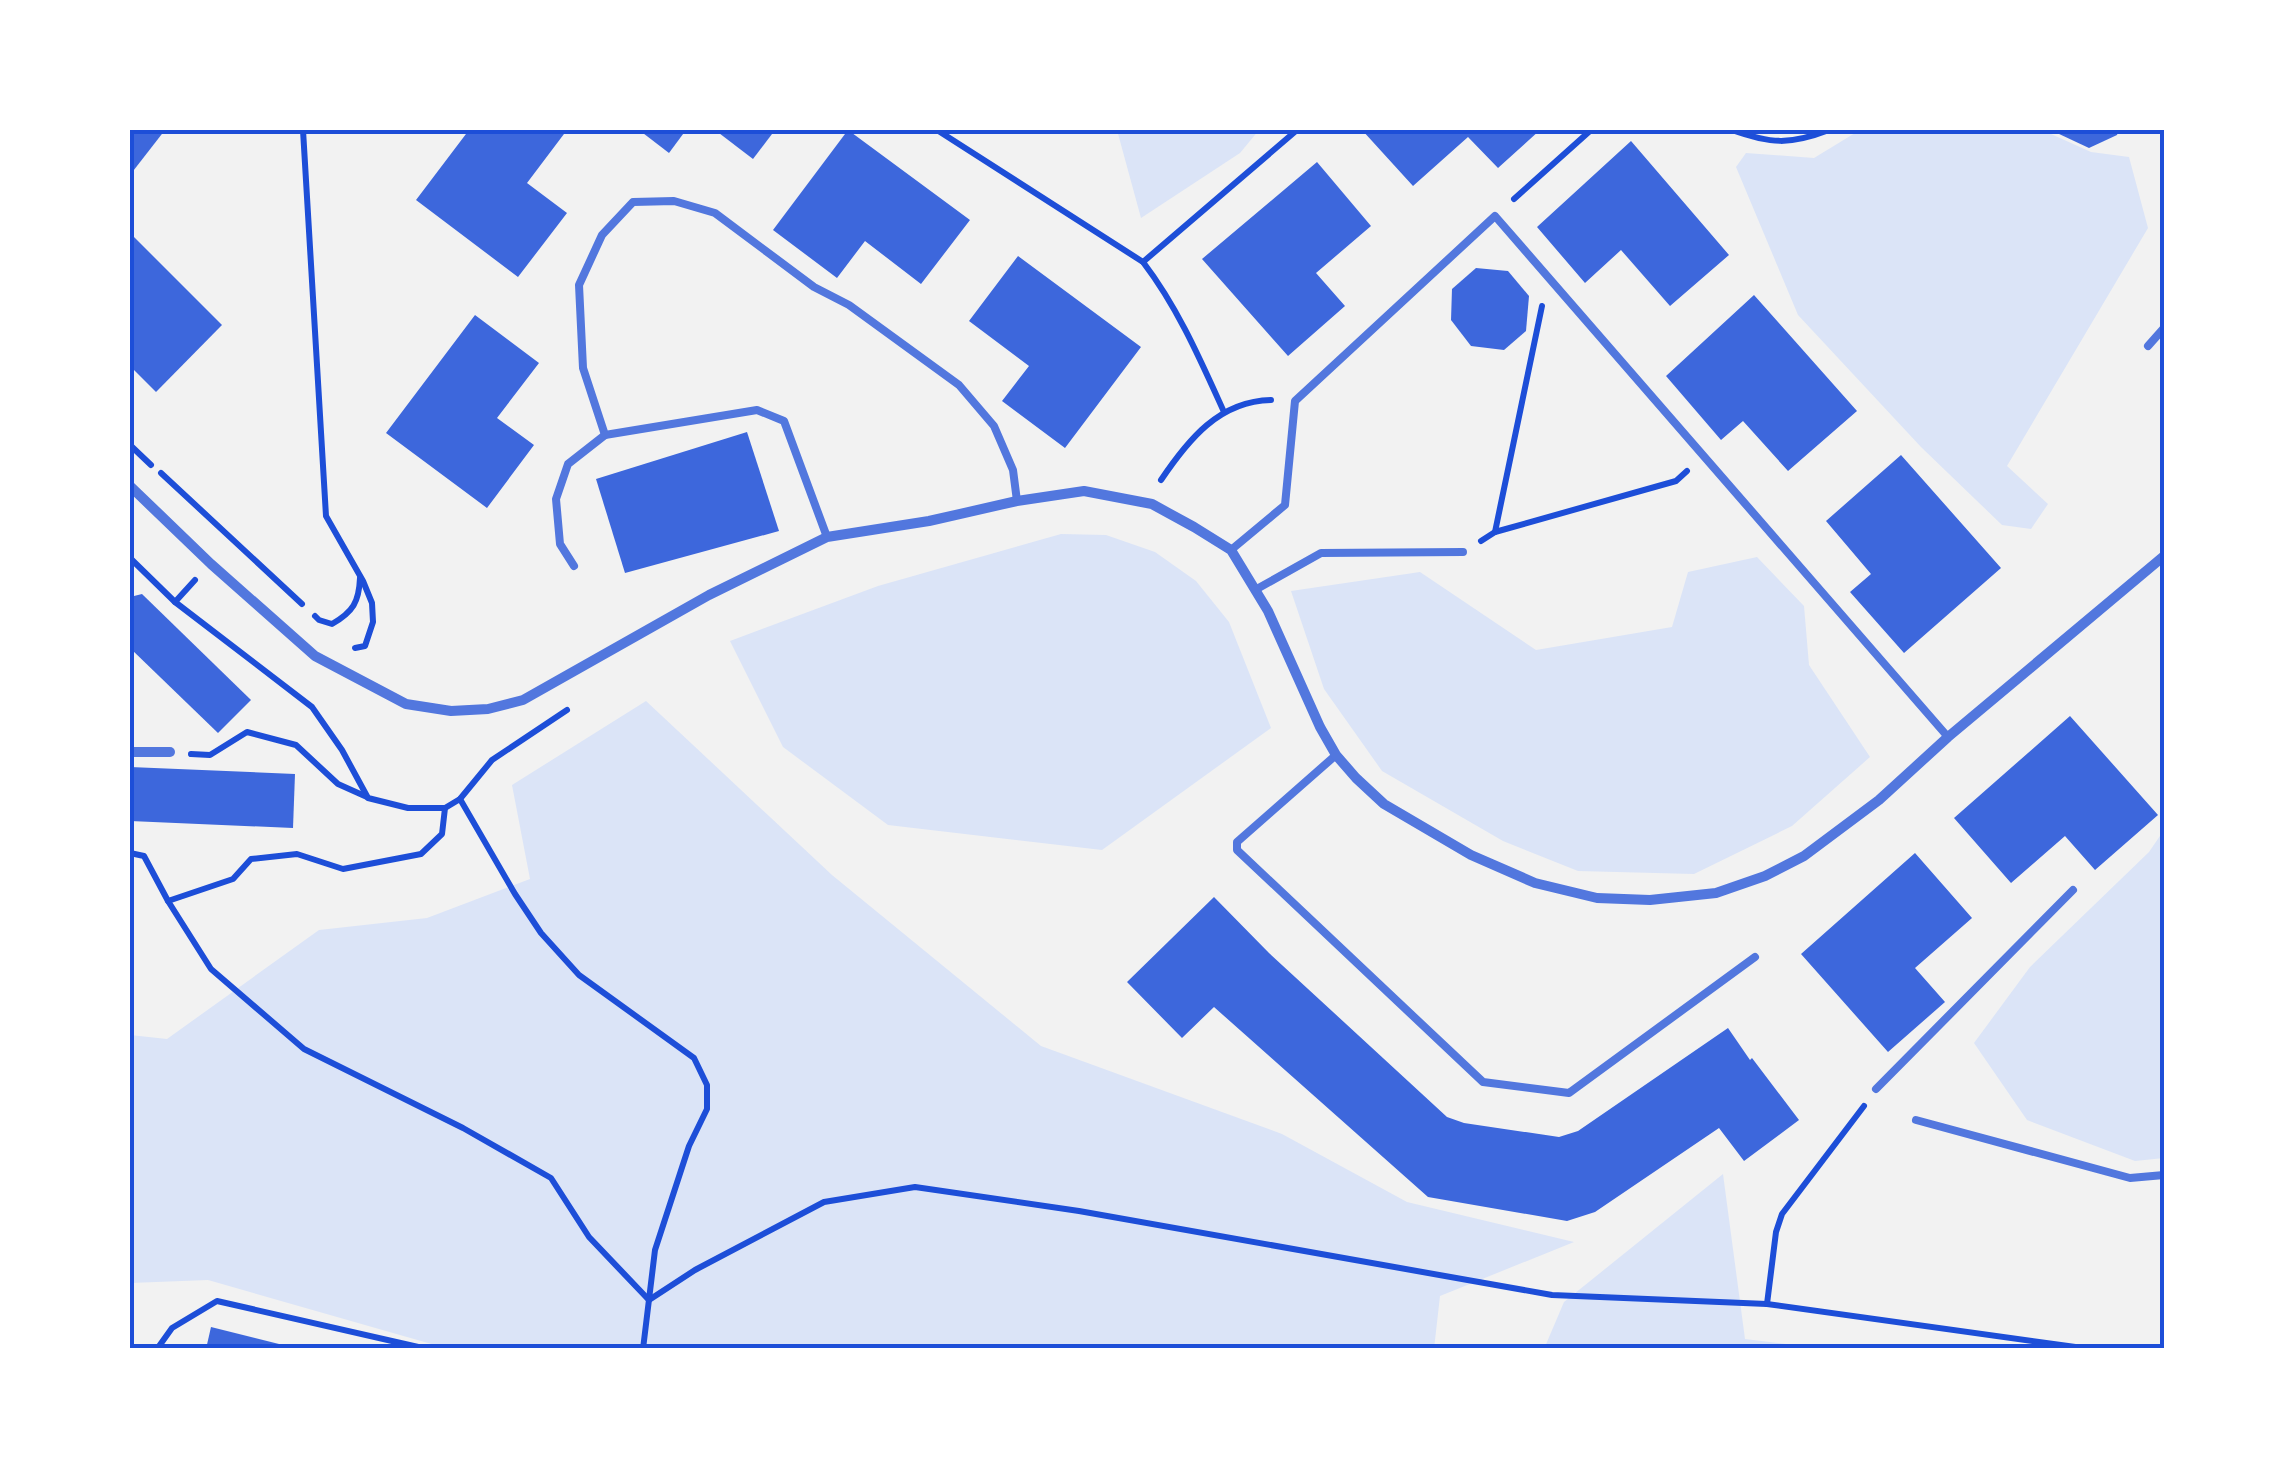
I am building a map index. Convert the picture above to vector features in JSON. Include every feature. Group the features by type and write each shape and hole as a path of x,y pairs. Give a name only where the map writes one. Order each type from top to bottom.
{"street":[{"path":"130,486 315,656 406,704 452,712 488,709 523,700 709,594 827,537 928,522 1017,501 1084,491 1152,504 1231,550 1268,612 1336,755 1384,804 1471,855 1535,883 1597,898 1650,900 1716,894 1766,876 1804,856 1880,800 1948,736 2164,556"},
{"path":"130,752 170,752"}],"lane":[{"path":"604,435 584,368 579,286 602,234 632,202 674,202 715,214 959,385 994,426 1013,470 1017,501"},
{"path":"1231,550 1286,505 1295,400 1496,216 1948,736"},
{"path":"2148,346 2164,328"},
{"path":"574,566 560,544 556,499 568,464 604,435 756,410 784,421 827,537"},
{"path":"1256,590 1321,552 1463,552"},
{"path":"1336,755 1237,842 1237,850 1483,1082 1569,1093 1755,957"},
{"path":"1876,1088 2073,890"},
{"path":"1916,1120 2130,1178 2164,1175"}],"path":[{"path":"303,130 326,516 360,575 372,603 373,622 365,646 315,656"},
{"path":"937,130 1142,262 1163,288 1187,330 1224,412"},
{"path":"1142,262 1297,130"},
{"path":"1496,216 1591,130"},
{"path":"1732,130 1777,141 1800,141 1828,130"},
{"path":"1494,532 1548,274"},
{"path":"1160,481 1202,428 1224,412 1264,400 1295,400"},
{"path":"130,446 319,620 332,624 350,614 360,575"},
{"path":"1463,552 1494,532 1676,481 1704,455"},
{"path":"130,558 175,602 312,707 342,750 368,798"},
{"path":"170,752 210,755 247,732 296,745 338,784 368,798 408,808 445,808 460,799 492,760 570,708"},
{"path":"460,799 541,933 580,975 694,1058 707,1085 707,1108 655,1250 643,1349"},
{"path":"168,901 233,879 251,859 298,854 343,869 420,854 442,834 445,808"},
{"path":"130,852 144,856 211,968 304,1049 464,1128 551,1178 589,1237 649,1300"},
{"path":"1767,1304 1782,1214 1876,1088"},
{"path":"649,1300 695,1270 824,1202 915,1186 1079,1211 1552,1295 1767,1304 2090,1349"},
{"path":"157,1349 172,1328 216,1301 427,1349"}],"shaded area":[{"path":"1117,130 1259,130 1240,153 1141,218"},
{"path":"1860,130 2050,130 2051,134 2091,152 2129,157 2148,228 2007,466 2048,504 2031,529 2002,525 1921,447 1798,315 1736,167 1746,153 1814,158"},
{"path":"1061,534 1106,535 1155,552 1196,581 1229,622 1271,728 1102,850 888,825 783,747 730,641 878,586"},
{"path":"1757,557 1804,606 1809,665 1870,757 1792,826 1694,874 1578,871 1503,841 1382,771 1324,689 1291,591 1420,572 1536,650 1672,627 1688,572"},
{"path":"646,701 832,875 1041,1046 1282,1134 1407,1202 1574,1242 1440,1296 1434,1349 449,1349 208,1280 130,1283 130,1035 167,1039 319,930 427,918 530,879 512,785"},
{"path":"2164,830 2164,1158 2135,1161 2027,1120 1974,1043 2030,967 2149,852"},
{"path":"1723,1174 1745,1339 1828,1349 1544,1349 1564,1302"}],"building":[{"path":"130,130 165,130 130,175"},
{"path":"469,130 567,130 527,183 567,213 518,277 416,200"},
{"path":"639,130 686,130 669,153"},
{"path":"715,130 775,130 753,159"},
{"path":"848,130 970,220 921,284 865,241 837,278 773,230"},
{"path":"1362,130 1540,130 1498,168 1468,137 1413,186"},
{"path":"2056,130 2119,130 2117,135 2089,148"},
{"path":"1631,141 1729,255 1670,306 1621,250 1585,283 1537,227"},
{"path":"1317,162 1371,226 1316,273 1345,306 1288,356 1202,259"},
{"path":"130,233 222,325 156,392 130,366"},
{"path":"1018,256 1141,347 1065,448 1002,401 1029,366 969,321"},
{"path":"1476,268 1508,271 1529,296 1526,331 1504,350 1471,346 1451,320 1452,289"},
{"path":"1754,295 1857,411 1788,471 1743,421 1721,440 1666,376"},
{"path":"475,315 539,363 497,418 534,445 487,508 386,433"},
{"path":"747,432 779,531 625,573 596,479"},
{"path":"1901,455 2001,568 1904,653 1850,592 1871,574 1826,521"},
{"path":"142,594 251,700 218,733 130,648 130,597"},
{"path":"2070,716 2158,815 2095,870 2065,836 2011,883 1954,818"},
{"path":"130,767 295,774 293,828 130,821"},
{"path":"1915,853 1972,918 1915,968 1945,1002 1888,1052 1801,954"},
{"path":"1214,897 1447,1117 1559,1137 1578,1131 1728,1028 1799,1120 1744,1161 1719,1128 1595,1212 1567,1221 1428,1197 1214,1007 1182,1038 1127,982"},
{"path":"211,1327 295,1348 295,1349 206,1349"}]}
